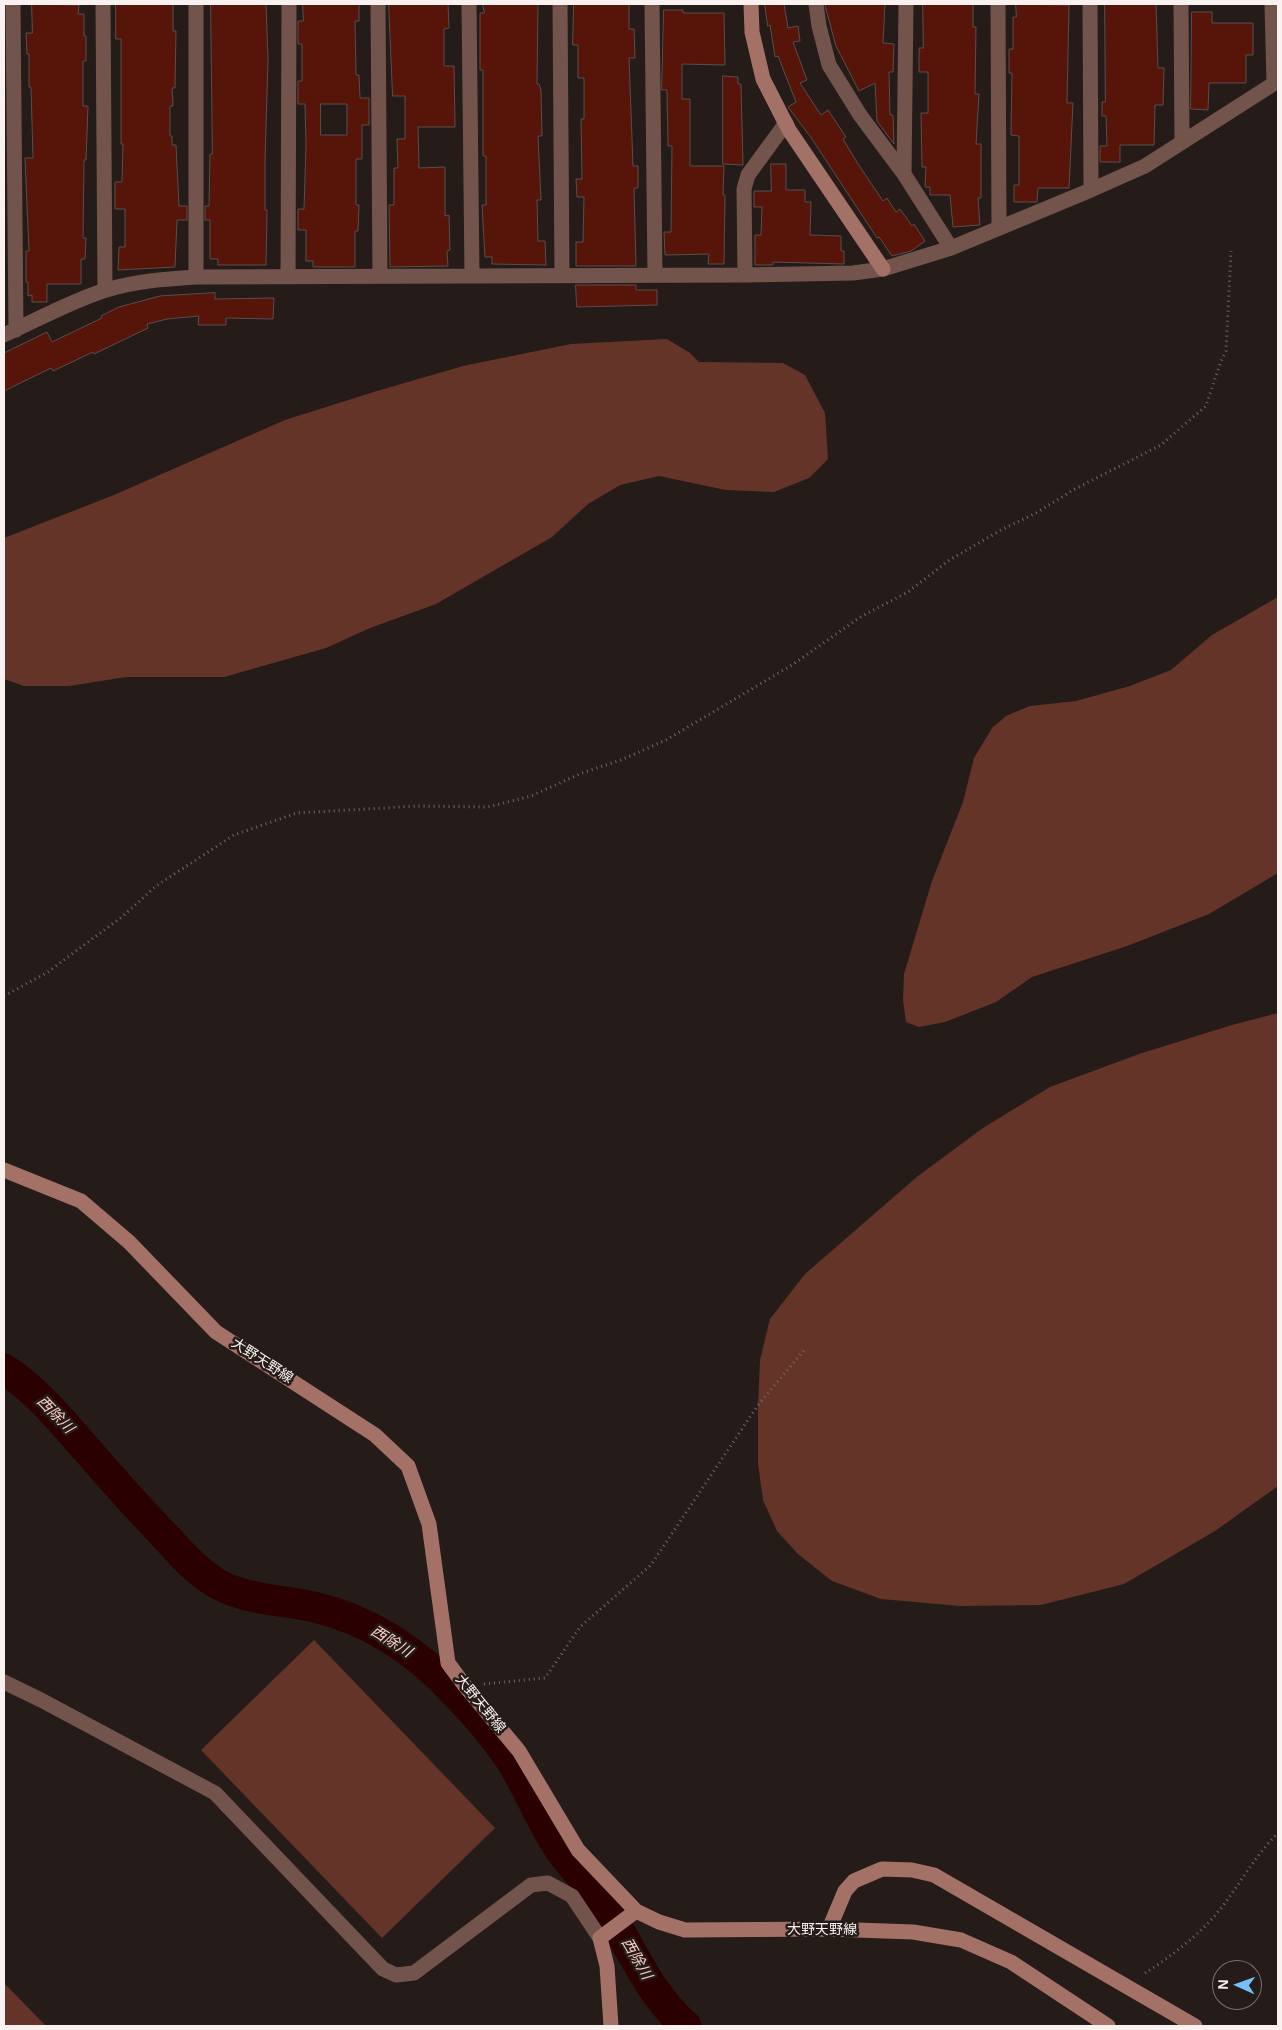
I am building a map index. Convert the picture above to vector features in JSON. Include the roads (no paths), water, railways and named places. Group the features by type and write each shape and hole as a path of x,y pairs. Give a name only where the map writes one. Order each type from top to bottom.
{"main road":[{"path":"752,4 752,32 763,79 786,123 882,269"},
{"name":"大野天野線","path":"4,1170 81,1201 129,1242 216,1332 375,1435 408,1466 429,1524 448,1663 464,1686 519,1751 578,1850 631,1915 685,1930 829,1929 913,1932 961,1940 1011,1962 1108,2026"},
{"path":"829,1929 846,1891 854,1881 882,1869 912,1870 934,1875 1195,2026"},
{"path":"610,2026 604,1935 631,1915"}],"street":[{"path":"13,4 10,332 105,290 151,280 196,277 745,275 853,273 882,269 951,248 1144,166 1276,82 1272,4"},
{"path":"103,4 105,290"},
{"path":"196,4 196,277"},
{"path":"288,277 289,4"},
{"path":"378,4 380,276"},
{"path":"469,4 472,276"},
{"path":"560,4 562,275"},
{"path":"652,4 655,274"},
{"path":"816,4 818,26 829,65 860,115 904,174 951,248"},
{"path":"904,174 906,4"},
{"path":"998,4 999,227"},
{"path":"1090,4 1091,190"},
{"path":"1181,4 1182,141"},
{"path":"745,275 744,189 748,175 786,123"},
{"path":"4,1682 215,1793 383,1969 396,1975 414,1974 532,1885 548,1883 572,1896 604,1935"}],"waterway":[{"name":"西除川","path":"4,1369 16,1377 49,1407 180,1552 210,1579 221,1586 246,1595 301,1604 355,1620 410,1652 443,1680 478,1717 508,1756 561,1851 604,1905 643,1973 663,2001 686,2026"}]}
